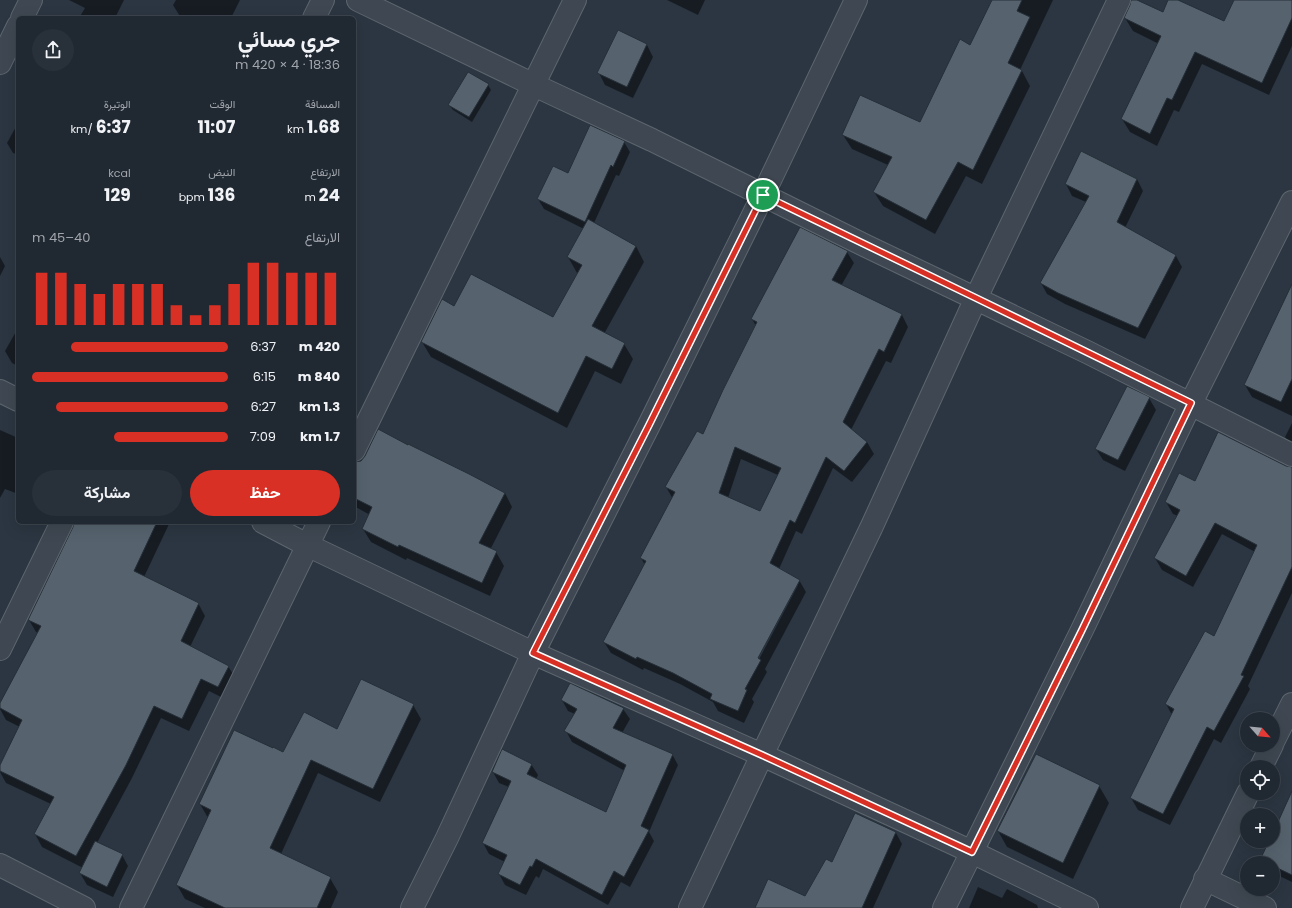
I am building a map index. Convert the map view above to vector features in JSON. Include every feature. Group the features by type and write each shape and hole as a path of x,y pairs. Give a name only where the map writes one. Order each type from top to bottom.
{"street":[{"path":"23,16 31,0"},
{"path":"315,16 323,0"},
{"path":"358,0 652,140 1191,403 1292,455"},
{"path":"356,446 575,0"},
{"path":"412,908 447,838 533,653 649,425 763,195 856,0"},
{"path":"690,908 872,526 976,298 1120,0"},
{"path":"0,63 16,30"},
{"path":"944,908 1078,637 1191,403 1292,202"},
{"path":"0,391 16,399"},
{"path":"0,649 61,524"},
{"path":"267,524 307,545 533,653 762,755 972,852 1087,908"},
{"path":"131,908 318,524"},
{"path":"1280,728 1292,704"},
{"path":"1192,908 1244,800"},
{"path":"0,865 84,908"},
{"path":"1205,879 1265,908"}],"building":[{"path":"992,0 1022,0 1017,11 1030,17 1008,63 1022,70 973,170 958,162 926,220 873,192 892,157 842,135 860,95 920,122 960,39 970,45"},
{"path":"1131,0 1137,0 1163,12 1168,0 1178,0 1224,21 1234,0 1292,0 1292,18 1262,83 1195,52 1172,100 1167,98 1150,134 1121,119 1161,36 1124,18"},
{"path":"618,30 647,44 627,87 597,73"},
{"path":"468,72 489,84 469,117 448,105"},
{"path":"590,125 625,141 613,167 611,165 585,222 537,199 553,166 568,173"},
{"path":"1081,151 1137,179 1117,222 1176,255 1138,328 1058,293 1040,283 1089,196 1065,184"},
{"path":"588,219 636,246 592,326 625,343 612,369 586,356 558,413 421,342 442,299 454,306 471,274 553,317 582,265 567,257"},
{"path":"800,227 848,251 832,280 902,314 884,352 879,349 843,422 867,442 844,471 826,457 795,523 790,520 770,563 800,580 758,658 761,660 745,689 747,690 738,711 710,699 712,694 673,673 637,657 636,659 603,642 646,561 640,558 675,492 665,487 697,431 703,434 757,322 751,319","holes":["735,447 781,468 760,511 719,493"]},
{"path":"1292,284 1292,379 1281,402 1244,385"},
{"path":"1127,386 1150,397 1118,460 1095,449"},
{"path":"378,429 505,493 479,543 497,551 482,583 399,545 398,547 362,529 372,507 356,499 356,462 361,461"},
{"path":"1218,432 1286,466 1292,467 1292,567 1241,675 1244,676 1214,731 1207,727 1163,814 1130,798 1174,709 1165,704 1205,631 1214,636 1257,545 1215,523 1186,576 1154,558 1180,510 1165,502 1179,473 1195,481"},
{"path":"74,524 156,524 134,571 199,603 181,641 229,666 218,687 201,679 182,719 154,706 126,765 76,856 34,834 54,797 0,771 0,765 22,720 0,708 0,703 41,626 28,620"},
{"path":"361,679 414,704 373,789 311,760 270,848 331,877 317,908 225,908 176,885 211,810 199,804 234,730 283,752 304,712 337,729"},
{"path":"570,683 624,708 613,728 673,754 641,826 649,830 624,877 614,871 602,895 536,859 532,867 530,866 520,885 498,874 507,855 482,843 511,781 492,772 502,749 532,764 527,774 606,812 626,765 564,731 577,709 561,700"},
{"path":"1036,754 1100,785 1063,863 997,831"},
{"path":"1292,791 1292,875 1280,869 1280,856 1262,856 1266,848 1280,848 1280,818"},
{"path":"855,813 896,832 862,908 755,908 768,879 805,896 826,859 832,862"},
{"path":"95,841 123,854 107,887 79,873"}],"route":[{"path":"763,195 1191,403 1082,630 972,852 762,755 533,653 649,425 763,195"}]}
